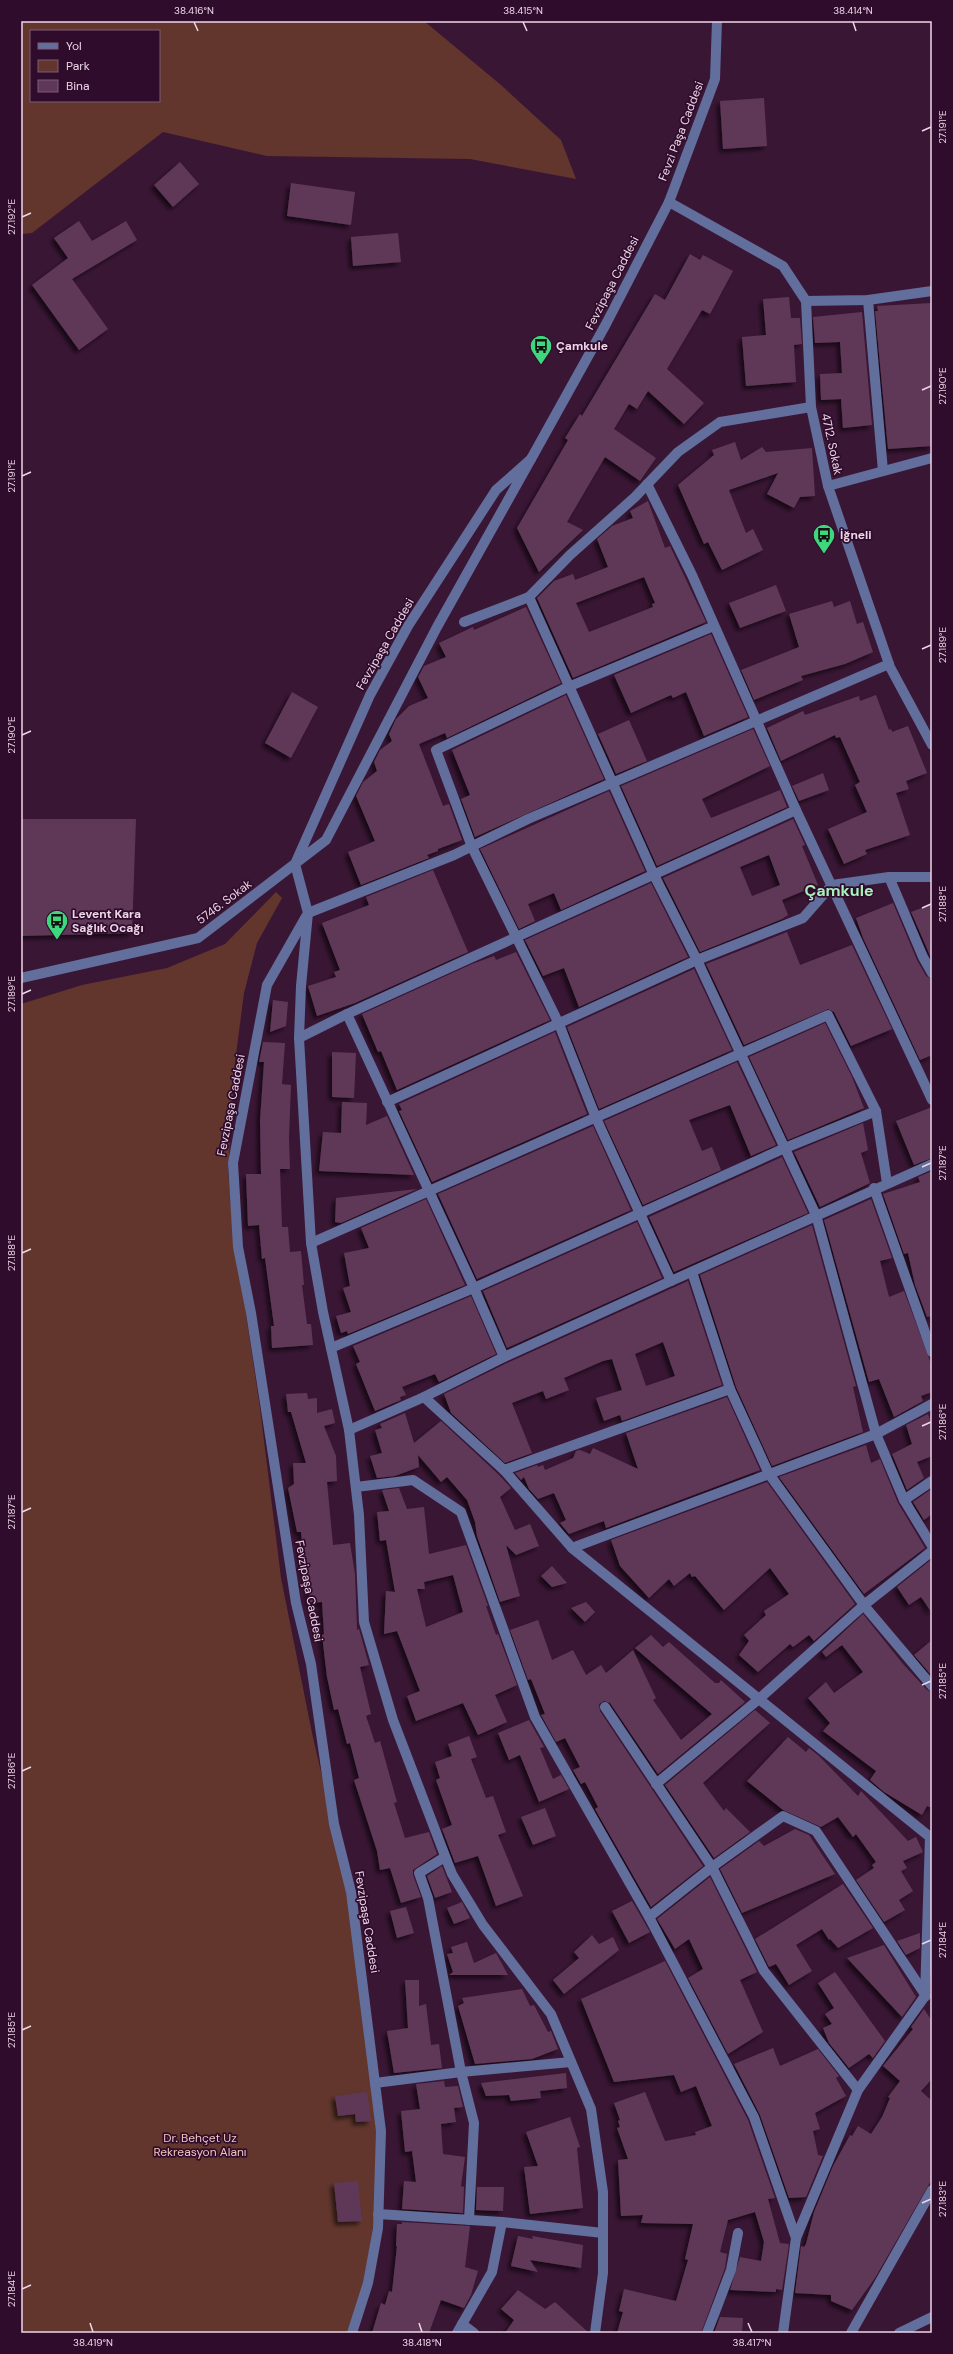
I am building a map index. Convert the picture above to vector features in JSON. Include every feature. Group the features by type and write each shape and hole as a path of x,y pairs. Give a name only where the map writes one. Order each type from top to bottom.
{"street":[{"name":"Fevzi Paşa Caddesi","path":"669,202 714,79 717,21"},
{"name":"4712. Sokak","path":"669,202 784,266 806,301 810,407 828,486 889,664 932,745"},
{"name":"Fevzipaşa Caddesi","path":"295,864 326,840 437,627 606,324 669,202"},
{"path":"806,301 868,300 932,291"},
{"path":"868,300 883,471"},
{"path":"464,622 529,597 647,484 678,452 720,422 810,407"},
{"path":"828,486 932,458"},
{"name":"Fevzipaşa Caddesi","path":"295,864 370,695 408,626 496,490 531,459"},
{"path":"647,484 714,626 796,810 932,1100"},
{"path":"529,597 568,687 654,875 697,960 816,1215 876,1434 904,1500 932,1546"},
{"path":"671,1281 596,1118 559,1024 472,847 436,750 568,687 714,626"},
{"path":"308,913 472,847 755,720 889,664"},
{"path":"299,1038 347,1014 518,938 796,810"},
{"path":"295,864 308,913 301,986 299,1038 311,1243 331,1348 349,1430 356,1487 364,1622 393,1720 452,1874 483,1925 551,2014 591,2109 603,2192 604,2273 595,2333"},
{"name":"5746. Sokak","path":"21,978 198,938 295,864"},
{"path":"889,877 923,957 932,973"},
{"path":"387,1102 697,960 803,918 832,885 889,877 932,877"},
{"name":"Fevzipaşa Caddesi","path":"308,913 267,985 233,1163 238,1247 251,1313 296,1603 311,1664 334,1824 351,1892 381,2131 378,2228 368,2283 352,2333"},
{"path":"347,1014 430,1191 504,1357"},
{"path":"311,1243 596,1118 740,1052 828,1015 876,1112 887,1183"},
{"path":"331,1348 474,1288 784,1148 876,1112"},
{"path":"349,1430 424,1397 504,1357 874,1188 932,1164"},
{"path":"874,1188 932,1352"},
{"path":"692,1272 730,1389 769,1474 864,1605 932,1686"},
{"path":"504,1470 730,1389"},
{"path":"424,1397 504,1470 572,1548 931,1837 929,1993 858,2090 796,2238 783,2333"},
{"path":"572,1548 876,1434 932,1404"},
{"path":"356,1487 413,1480 461,1512 536,1717 649,1917 754,2117 796,2238"},
{"path":"904,1500 932,1481"},
{"path":"656,1784 759,1699 864,1605 932,1551"},
{"path":"605,1708 712,1867 764,1971 858,2090"},
{"path":"649,1917 712,1867 783,1816 816,1831 929,1993"},
{"path":"446,1857 419,1873 428,1898 461,2072 474,2123 468,2220"},
{"path":"375,2083 461,2072 571,2062"},
{"path":"851,2333 932,2190"},
{"path":"378,2214 502,2222 603,2233"},
{"path":"474,2333 459,2329 492,2272 502,2222"},
{"path":"707,2333 730,2270 738,2233"},
{"path":"899,2333 931,2319"}],"green space":[{"path":"21,21 424,21 501,85 561,140 576,179 470,159 267,156 163,132 32,233 21,234"},
{"name":"Dr. Behçet Uz Rekreasyon Alanı","path":"276,892 282,898 257,943 244,993 235,1062 228,1170 232,1220 260,1408 281,1578 312,1733 349,1893 380,2130 375,2214 364,2281 347,2333 21,2333 21,1004 82,985 167,968 225,944"}],"building":[{"path":"764,98 767,146 723,149 720,101"},
{"path":"180,162 199,184 173,207 154,185"},
{"path":"291,183 355,192 351,225 287,216"},
{"path":"79,221 92,241 126,221 137,240 72,279 108,329 79,350 32,285 68,258 54,238"},
{"path":"398,233 401,262 353,266 351,237"},
{"path":"690,254 700,260 703,255 733,271 710,314 702,310 667,369 704,403 684,424 648,391 637,409 629,404 614,429 656,458 640,481 605,457 567,522 583,530 539,572 517,528 568,440 565,438 580,414 582,416 655,294 665,300"},
{"path":"789,297 791,318 800,318 802,344 794,345 796,382 746,386 742,337 766,335 763,299"},
{"path":"932,303 932,446 888,449 875,311 878,311 877,306"},
{"path":"862,312 872,425 843,428 841,399 821,400 820,374 842,373 840,342 815,343 813,317"},
{"path":"735,442 741,460 762,447 766,452 812,448 815,496 800,497 794,508 767,494 778,473 729,490 746,533 753,529 763,550 722,570 708,542 704,544 678,485 714,455 712,450"},
{"path":"648,501 665,548 670,546 706,622 573,678 537,598 554,581 573,574 575,580 608,567 597,539 612,526 633,518 630,511","holes":["644,577 655,603 652,604 653,607 589,632 576,603"]},
{"path":"776,585 786,611 740,628 729,603"},
{"path":"832,601 834,607 850,601 857,624 863,622 873,652 845,664 801,676 803,680 754,700 741,670 799,647 789,614"},
{"path":"526,607 561,683 447,738 445,733 419,744 443,806 449,804 462,840 427,855 429,858 361,885 348,852 375,841 356,796 363,782 377,771 374,762 380,750 392,741 389,734 396,719 409,706 428,698 418,677 424,666 446,657 439,643 473,627 474,630"},
{"path":"711,634 748,717 704,736 686,692 673,698 671,695 631,713 614,675"},
{"path":"292,692 318,707 291,758 265,743"},
{"path":"566,695 604,779 475,837 461,799 470,795 452,750"},
{"path":"876,695 889,730 891,729 892,732 908,726 927,773 906,781 909,789 896,793 910,835 865,850 867,854 844,864 828,829 867,812 855,785 860,782 840,737 836,738 835,735 781,761 767,728 803,711 805,715 859,696 860,701"},
{"path":"629,720 647,761 616,774 598,734"},
{"path":"753,729 770,766 702,799 711,818 780,790 787,807 657,866 621,786"},
{"path":"823,773 829,790 799,801 792,786"},
{"path":"609,791 645,871 561,910 554,893 528,904 535,921 519,929 480,849"},
{"path":"21,819 136,819 132,933 21,936"},
{"path":"793,819 805,845 802,846 818,885 782,900 788,915 782,919 700,952 663,878","holes":["769,855 780,885 752,896 740,867"]},
{"path":"433,870 468,952 355,1003 317,1016 308,986 336,977 334,972 340,970 322,923 369,905 366,897"},
{"path":"651,883 688,957 579,1007 564,968 543,976 525,940"},
{"path":"893,903 917,960 926,976 932,979 932,1055 920,1060 863,938 856,918"},
{"path":"932,904 932,960 911,912"},
{"path":"787,932 800,965 852,945 892,1029 851,1046 834,1012 828,1009 744,1045 706,964"},
{"path":"516,952 550,1020 397,1090 381,1051 378,1052 362,1014 472,964 494,956 496,960"},
{"path":"694,969 732,1050 599,1109 567,1027"},
{"path":"273,1000 288,1002 286,1026 270,1032"},
{"path":"825,1023 852,1077 864,1108 788,1140 749,1057"},
{"path":"555,1032 587,1114 432,1182 399,1111 402,1110 399,1104"},
{"path":"263,1042 285,1043 282,1084 291,1085 289,1138 290,1169 280,1169 282,1227 288,1227 290,1252 301,1251 304,1285 302,1285 307,1324 311,1324 313,1345 272,1348 271,1326 274,1326 265,1258 262,1259 259,1225 248,1226 246,1174 261,1174 260,1121 264,1062 259,1062"},
{"path":"332,1052 356,1053 354,1098 332,1097"},
{"path":"737,1062 776,1145 751,1156 730,1105 689,1120 702,1151 712,1147 721,1170 643,1205 604,1121"},
{"path":"342,1102 367,1103 366,1125 387,1116 414,1175 319,1171 323,1132 341,1133"},
{"path":"932,1107 932,1158 914,1165 896,1121"},
{"path":"863,1123 868,1150 861,1153 870,1183 820,1207 794,1152"},
{"path":"593,1126 631,1210 477,1279 438,1194"},
{"path":"782,1157 808,1213 674,1272 649,1217"},
{"path":"932,1171 932,1316 927,1317 915,1285 908,1253 904,1254 883,1194 920,1182 918,1177"},
{"path":"417,1189 341,1223 335,1222 336,1198"},
{"path":"426,1199 465,1285 348,1334 347,1331 341,1333 336,1316 351,1312 343,1288 350,1286 344,1253 369,1248 361,1228"},
{"path":"871,1199 892,1258 880,1261 889,1297 904,1291 932,1366 932,1392 921,1396 923,1401 894,1417 879,1379 869,1382 824,1220"},
{"path":"637,1222 662,1278 507,1348 483,1291"},
{"path":"812,1225 856,1386 853,1387 863,1432 772,1466 736,1387 700,1275"},
{"path":"688,1281 722,1385 622,1421 620,1415 604,1421 596,1398 622,1390 612,1359 603,1361 564,1378 569,1390 546,1399 543,1391 512,1403 532,1453 505,1463 451,1413 444,1394 507,1363","holes":["663,1342 675,1376 646,1386 635,1354"]},
{"path":"471,1296 496,1354 439,1382 435,1374 402,1387 406,1395 400,1397 401,1400 375,1411 356,1364 360,1362 353,1346"},
{"path":"307,1393 308,1399 317,1398 317,1413 332,1409 335,1423 324,1426 336,1456 337,1481 327,1482 333,1545 350,1543 355,1574 357,1630 359,1629 369,1665 360,1667 371,1714 366,1716 375,1743 380,1741 397,1802 394,1803 405,1838 429,1832 437,1854 413,1870 413,1875 421,1897 401,1903 390,1868 380,1870 377,1851 354,1780 359,1778 350,1743 347,1744 338,1709 334,1710 327,1677 322,1635 324,1634 322,1602 310,1603 308,1575 305,1575 301,1532 297,1532 288,1488 294,1484 293,1463 306,1463 291,1412 288,1412 286,1394"},
{"path":"727,1397 760,1470 606,1528 604,1521 569,1534 560,1523 566,1520 554,1493 538,1499 529,1489 524,1477 521,1480 515,1473 537,1465 538,1467 543,1465 545,1470 573,1458 576,1451 580,1450 590,1454 593,1448 638,1469 626,1433"},
{"path":"405,1413 414,1443 441,1421 511,1488 500,1497 515,1530 530,1524 539,1546 516,1555 506,1545 520,1596 500,1602 477,1536 475,1522 467,1500 447,1477 441,1482 418,1455 419,1467 395,1476 377,1478 370,1456 382,1453 375,1430 382,1428 380,1424"},
{"path":"928,1414 932,1425 932,1456 917,1462 924,1478 907,1490 892,1454 912,1444 906,1425"},
{"path":"866,1445 871,1463 880,1459 898,1503 925,1548 864,1594 779,1477"},
{"path":"767,1482 855,1604 814,1641 809,1635 793,1647 790,1644 758,1672 739,1655 749,1641 744,1635 766,1615 764,1611 789,1594 770,1568 724,1610 695,1576 692,1577 690,1573 674,1586 669,1579 649,1598 620,1566 611,1540"},
{"path":"399,1488 407,1509 424,1507 429,1554 466,1545 488,1606 486,1606 496,1635 498,1634 517,1685 495,1695 507,1722 478,1735 463,1703 416,1721 407,1696 420,1691 397,1631 384,1634 386,1591 395,1592 386,1540 380,1541 377,1512 389,1511 382,1490","holes":["453,1575 463,1612 426,1627 417,1589 425,1589 424,1582"]},
{"path":"930,1490 932,1495 932,1514 924,1520 913,1502"},
{"path":"932,1559 932,1613 921,1597 909,1605 897,1587"},
{"path":"552,1566 567,1583 552,1587 541,1576"},
{"path":"586,1602 595,1612 585,1622 571,1608"},
{"path":"863,1614 903,1664 927,1690 932,1692 932,1808 927,1806 922,1815 884,1792 870,1780 876,1771 823,1731 830,1723 808,1698 826,1682 834,1693 863,1672 842,1645 826,1657 822,1652"},
{"path":"538,1620 552,1660 573,1650 586,1675 601,1665 606,1673 633,1650 656,1698 653,1700 681,1740 712,1714 635,1648 651,1635 663,1647 669,1642 715,1683 719,1683 721,1680 745,1702 658,1774 610,1703 604,1701 599,1704 600,1711 703,1866 651,1907 595,1809 598,1807 585,1782 581,1784 573,1770 580,1767 565,1738 556,1742 541,1715 545,1714 531,1679 528,1680 510,1630"},
{"path":"932,1640 932,1676 914,1655"},
{"path":"755,1710 770,1723 703,1783 724,1811 726,1808 750,1832 714,1858 665,1785"},
{"path":"529,1720 544,1747 540,1748 553,1779 561,1775 569,1789 539,1802 520,1755 509,1760 498,1733"},
{"path":"469,1736 477,1757 471,1759 486,1798 493,1796 506,1832 498,1835 523,1896 496,1906 478,1856 455,1863 442,1829 452,1825 436,1780 440,1778 435,1762 452,1756 448,1744"},
{"path":"788,1737 806,1752 809,1748 819,1756 858,1796 861,1791 908,1841 916,1837 923,1852 903,1861 907,1868 901,1871 913,1891 899,1900 905,1910 884,1922 856,1880 874,1868 872,1865 876,1862 856,1834 853,1837 838,1817 821,1827 783,1810 747,1781"},
{"path":"545,1808 556,1836 533,1845 521,1817"},
{"path":"795,1829 809,1835 835,1874 742,1913 720,1869 759,1841 764,1846"},
{"path":"442,1866 452,1892 435,1898 427,1876"},
{"path":"710,1877 757,1972 740,1980 763,2032 728,2054 688,1978 703,1969 689,1939 675,1949 657,1919"},
{"path":"843,1884 873,1928 838,1948 830,1939 829,1940 822,1929 796,1945 812,1971 789,1985 776,1964 769,1967 755,1939"},
{"path":"632,1901 650,1932 629,1943 612,1911"},
{"path":"462,1902 470,1918 454,1924 447,1908"},
{"path":"406,1907 414,1933 397,1938 390,1911"},
{"path":"920,1933 920,1948 906,1955 897,1941"},
{"path":"592,1935 599,1944 613,1937 619,1950 564,1994 553,1980 579,1958 574,1952"},
{"path":"467,1942 474,1963 496,1953 508,1975 449,1975 453,1972 447,1954 453,1953 451,1947"},
{"path":"884,1945 916,1997 902,2017 847,1958"},
{"path":"665,1961 748,2120 775,2198 768,2199 780,2243 789,2244 782,2290 776,2289 776,2292 730,2290 740,2257 761,2261 764,2242 755,2212 728,2220 720,2252 727,2254 725,2268 701,2333 617,2333 623,2312 619,2311 624,2289 676,2301 688,2260 685,2259 693,2224 641,2223 643,2215 621,2216 618,2160 628,2159 617,2128 620,2127 618,2121 620,2120 614,2103 645,2092 665,2141 696,2135 695,2132 712,2126 696,2086 681,2092 674,2075 614,2082 581,1999"},
{"path":"835,1972 885,2041 873,2058 869,2054 849,2068 829,2043 823,2028 832,2024 825,2014 834,2008 818,1983"},
{"path":"405,1980 419,1980 419,2006 426,2004 431,2045 439,2044 442,2068 394,2073 387,2031 408,2028"},
{"path":"522,1989 530,2006 534,2005 548,2032 551,2031 558,2049 532,2059 475,2064 458,2006 464,2003 462,1998"},
{"path":"924,2009 932,2021 932,2079 921,2091 932,2101 932,2179 875,2278 852,2310 831,2301 831,2295 795,2293 801,2246 804,2247 806,2244 814,2212 833,2166 850,2135 852,2136 858,2126 871,2134 882,2117 890,2098 888,2097 900,2081 883,2066 913,2029 911,2027"},
{"path":"773,2048 780,2066 818,2049 839,2076 836,2078 846,2096 815,2113 820,2129 813,2131 818,2155 823,2156 806,2197 789,2198 760,2115 734,2064"},
{"path":"566,2073 567,2088 540,2091 541,2098 511,2101 509,2095 486,2096 481,2083"},
{"path":"444,2081 445,2087 458,2086 463,2107 454,2108 456,2122 441,2124 443,2154 465,2157 461,2186 464,2187 463,2213 402,2209 404,2181 416,2182 412,2151 405,2152 401,2111 420,2109 416,2084"},
{"path":"367,2092 371,2121 356,2122 355,2114 338,2116 335,2096"},
{"path":"570,2117 580,2147 577,2148 583,2208 530,2214 524,2167 538,2166 526,2132"},
{"path":"358,2181 362,2221 338,2222 334,2183"},
{"path":"477,2187 504,2187 503,2211 476,2210"},
{"path":"402,2222 470,2226 465,2267 478,2271 471,2295 464,2308 441,2300 429,2333 372,2333 381,2303 385,2305 389,2291 392,2292 397,2246 397,2224 402,2224"},
{"path":"518,2236 533,2239 532,2236 583,2245 581,2268 530,2260 538,2272 511,2266"},
{"path":"518,2290 545,2309 555,2302 589,2333 505,2333 514,2320 501,2309"},
{"path":"720,2317 743,2318 742,2333 714,2333"}],"place":[{"name":"Çamkule","path":"541,366"},
{"name":"İğneli","path":"824,554"},
{"name":"Levent Kara Sağlık Ocağı","path":"57,940"}],"district":[{"name":"Çamkule","path":"839,890"}]}
